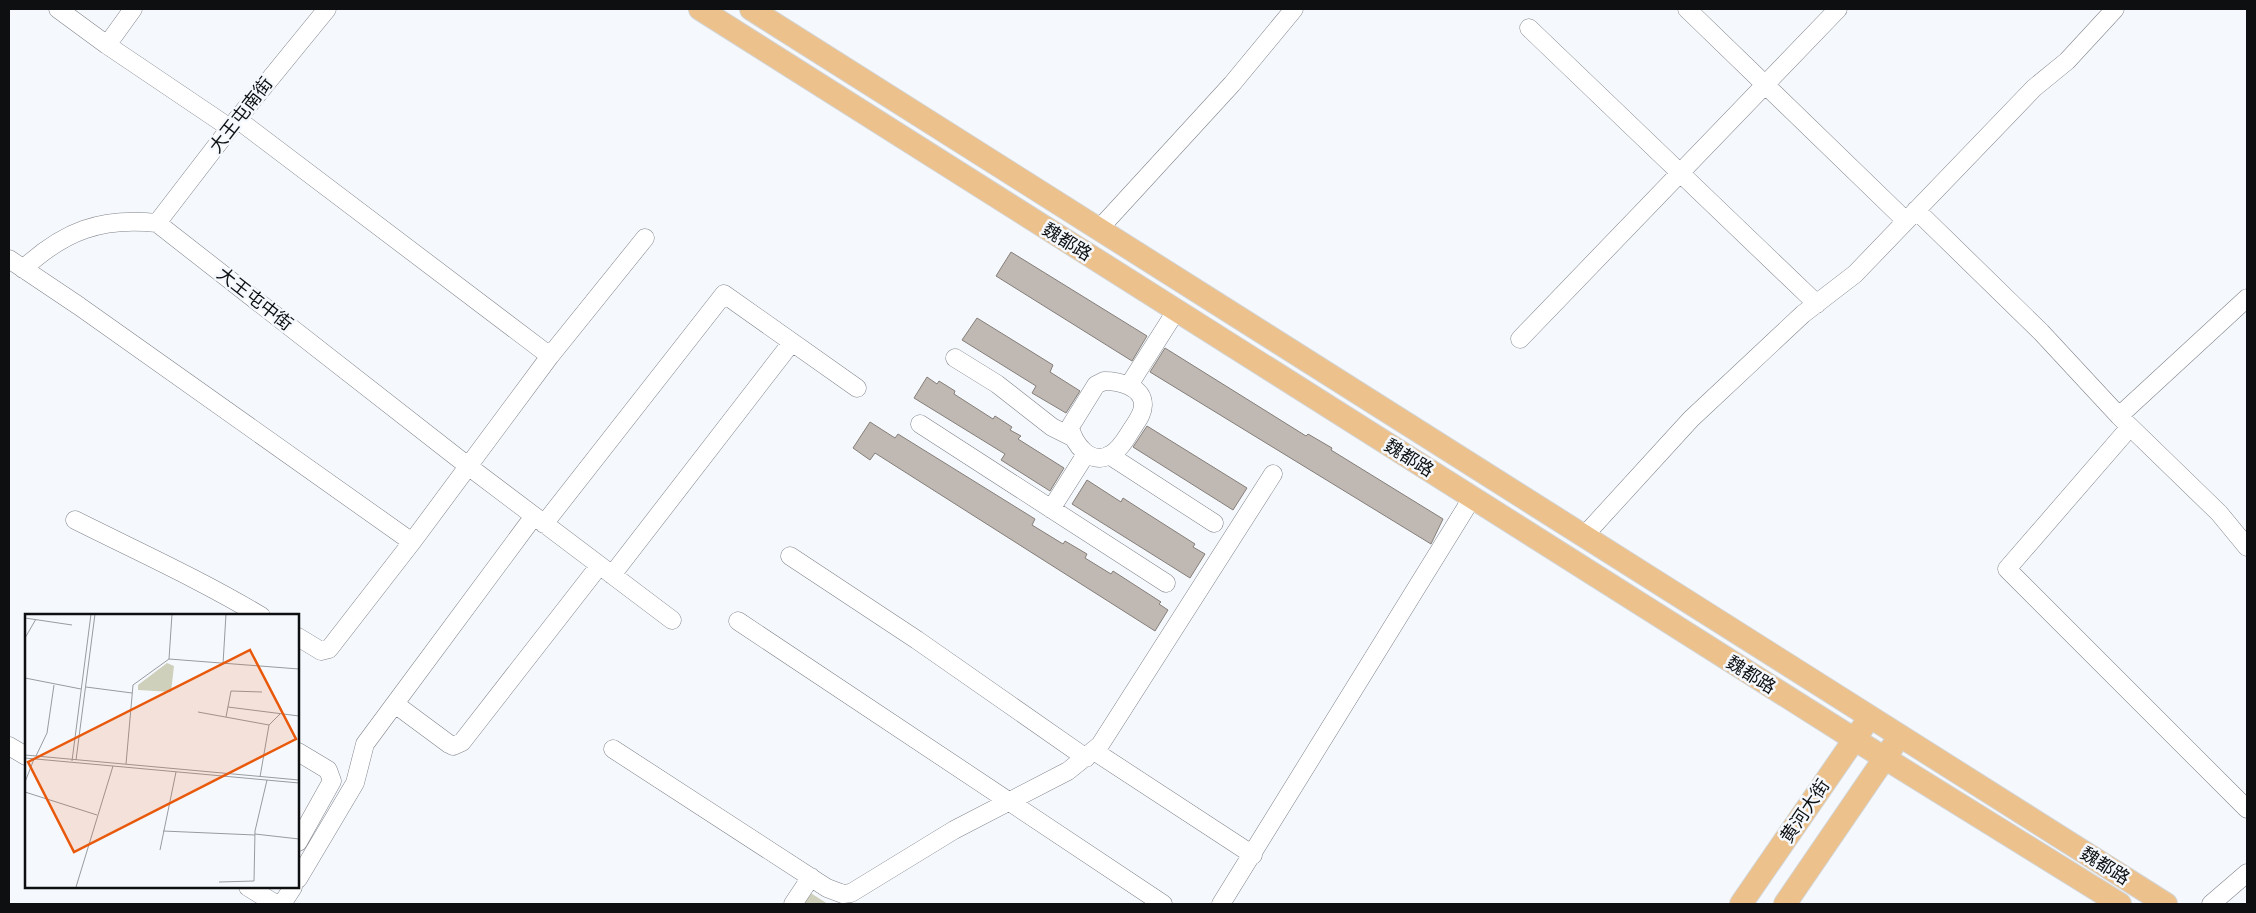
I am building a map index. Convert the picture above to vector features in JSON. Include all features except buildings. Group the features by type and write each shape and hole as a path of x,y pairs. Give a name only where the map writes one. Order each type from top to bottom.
{"main road":[{"name":"魏都路","path":"700,9 1884,758 2120,904"},
{"name":"魏都路","path":"751,9 1869,718 2166,904"},
{"name":"黄河大街","path":"1741,904 1869,718"},
{"name":"黄河大街","path":"1784,904 1900,737"}],"street":[{"path":"58,9 107,45 234,123 550,356"},
{"path":"107,45 133,9"},
{"name":"大王屯南街","path":"157,223 234,123 327,9"},
{"path":"1099,229 1232,84 1294,9"},
{"path":"1687,9 1765,84 2041,332 2125,422 2219,513 2247,547"},
{"path":"1520,340 1838,9"},
{"path":"1584,536 1690,419 1803,314 1855,274 2034,88 2067,61 2115,9"},
{"path":"1529,28 1817,304"},
{"path":"157,223 107,223 86,227 16,264 412,542"},
{"name":"大王屯中街","path":"157,223 468,466 672,620"},
{"path":"299,638 321,651 329,649 412,542 550,356 645,238"},
{"path":"299,877 355,783 365,744 539,520 724,294 857,388"},
{"path":"2246,302 2125,422 2007,569 2247,809"},
{"path":"1129,385 1176,311"},
{"path":"395,704 449,744 453,746 462,742 606,570 792,342"},
{"path":"956,358 996,384 1052,427 1072,437 1086,454 1096,457 1109,456 1121,446 1141,414 1143,404 1140,396 1129,385 1117,381 1104,381 1096,385 1070,427 1072,437"},
{"path":"920,424 1166,584"},
{"path":"1051,509 1086,454"},
{"path":"1109,456 1214,523"},
{"path":"613,749 811,877 843,894 851,893 954,830 1068,771 1100,745 1273,474"},
{"path":"1222,904 1472,498"},
{"path":"75,520 174,570 202,581 259,614"},
{"path":"790,556 1090,754 1253,855"},
{"path":"738,621 1163,904"},
{"path":"9,746 25,755"},
{"path":"299,753 328,770 332,781 299,840"},
{"path":"2211,904 2247,873"},
{"path":"793,904 811,877"},
{"path":"250,888 270,896"},
{"path":"282,904 292,888"}],"green space":[{"path":"809,892 828,904 801,904"}]}
